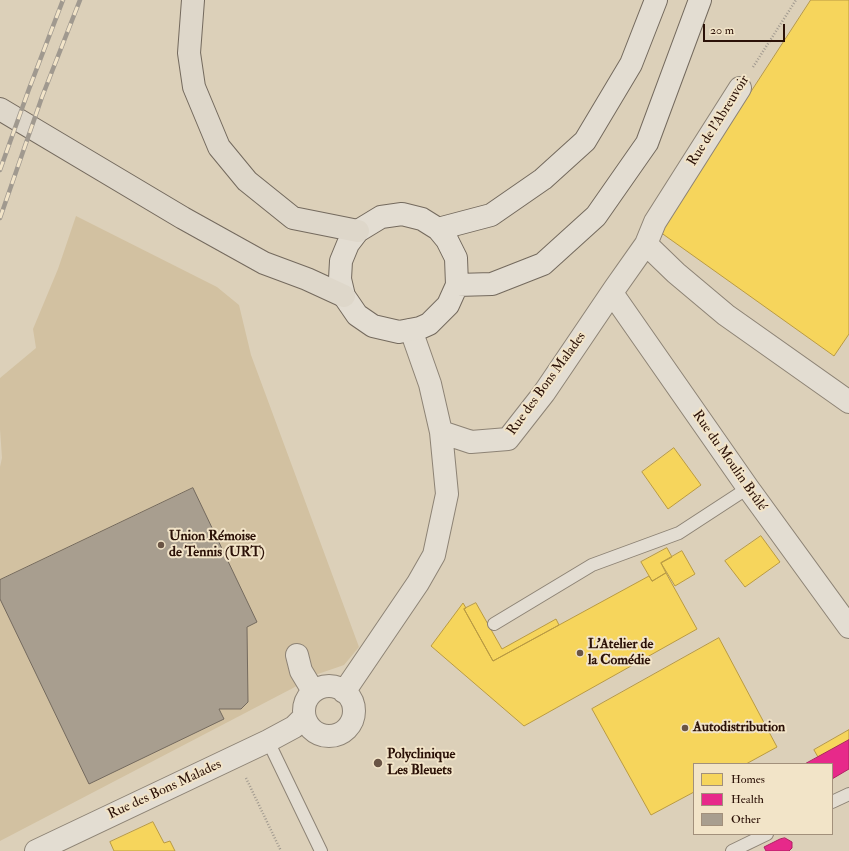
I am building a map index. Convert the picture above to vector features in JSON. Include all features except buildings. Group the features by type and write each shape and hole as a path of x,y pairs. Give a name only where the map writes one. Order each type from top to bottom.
{"highway":[{"path":"192,0 189,53 194,87 219,147 247,181 293,218 358,231"},
{"path":"0,109 183,218 264,263 307,279 344,296"}],"street":[{"path":"438,229 491,215 543,179 585,141 631,64 656,0"},
{"path":"457,285 492,284 543,264 596,216 648,143 700,0"},
{"name":"Rue de l'Abreuvoir","path":"612,293 646,244 655,222 740,88"},
{"path":"402,214 422,219 438,229 448,240 456,258 457,285 448,305 429,324 420,328 399,332 373,326 357,315 344,296 340,279 342,261 348,244 358,231 381,217 402,214"},
{"path":"646,244 676,273 726,315 849,402"},
{"name":"Rue des Bons Malades","path":"441,432 471,442 508,439 544,393 612,293"},
{"name":"Rue du Moulin Brûlé","path":"612,293 748,488 849,627"},
{"path":"344,692 418,583 434,555 447,494 441,432 430,384 411,330"},
{"path":"297,655 301,671 313,691"},
{"path":"324,686 332,686 340,688 344,692 351,700 354,708 350,724 344,730 329,736 313,730 308,724 299,722 306,701 313,691 324,686"},
{"name":"Rue des Bons Malades","path":"41,850 268,741 299,722"}],"lane":[{"path":"494,624 592,565 679,533 748,488"},
{"path":"268,741 321,851"},
{"path":"833,802 849,794"},
{"path":"732,851 765,835"}],"path":[{"name":"Rue de l'Abreuvoir","path":"740,88 796,0"},
{"path":"236,756 281,851"}],"shaded area":[{"name":"Union Rémoise de Tennis (URT)","path":"76,216 217,287 239,305 251,355 359,647 344,665 315,675 293,688 0,841 0,467 2,458 0,429 0,378 36,348 33,329 58,269"}],"railway":[{"path":"0,170 63,0"},
{"path":"0,218 42,97 80,0"}],"place":[{"name":"Union Rémoise de Tennis (URT)","path":"161,545"},
{"name":"L'Atelier de la Comédie","path":"580,653"},
{"name":"Autodistribution","path":"685,728"},
{"name":"Polyclinique Les Bleuets","path":"378,763"}]}
